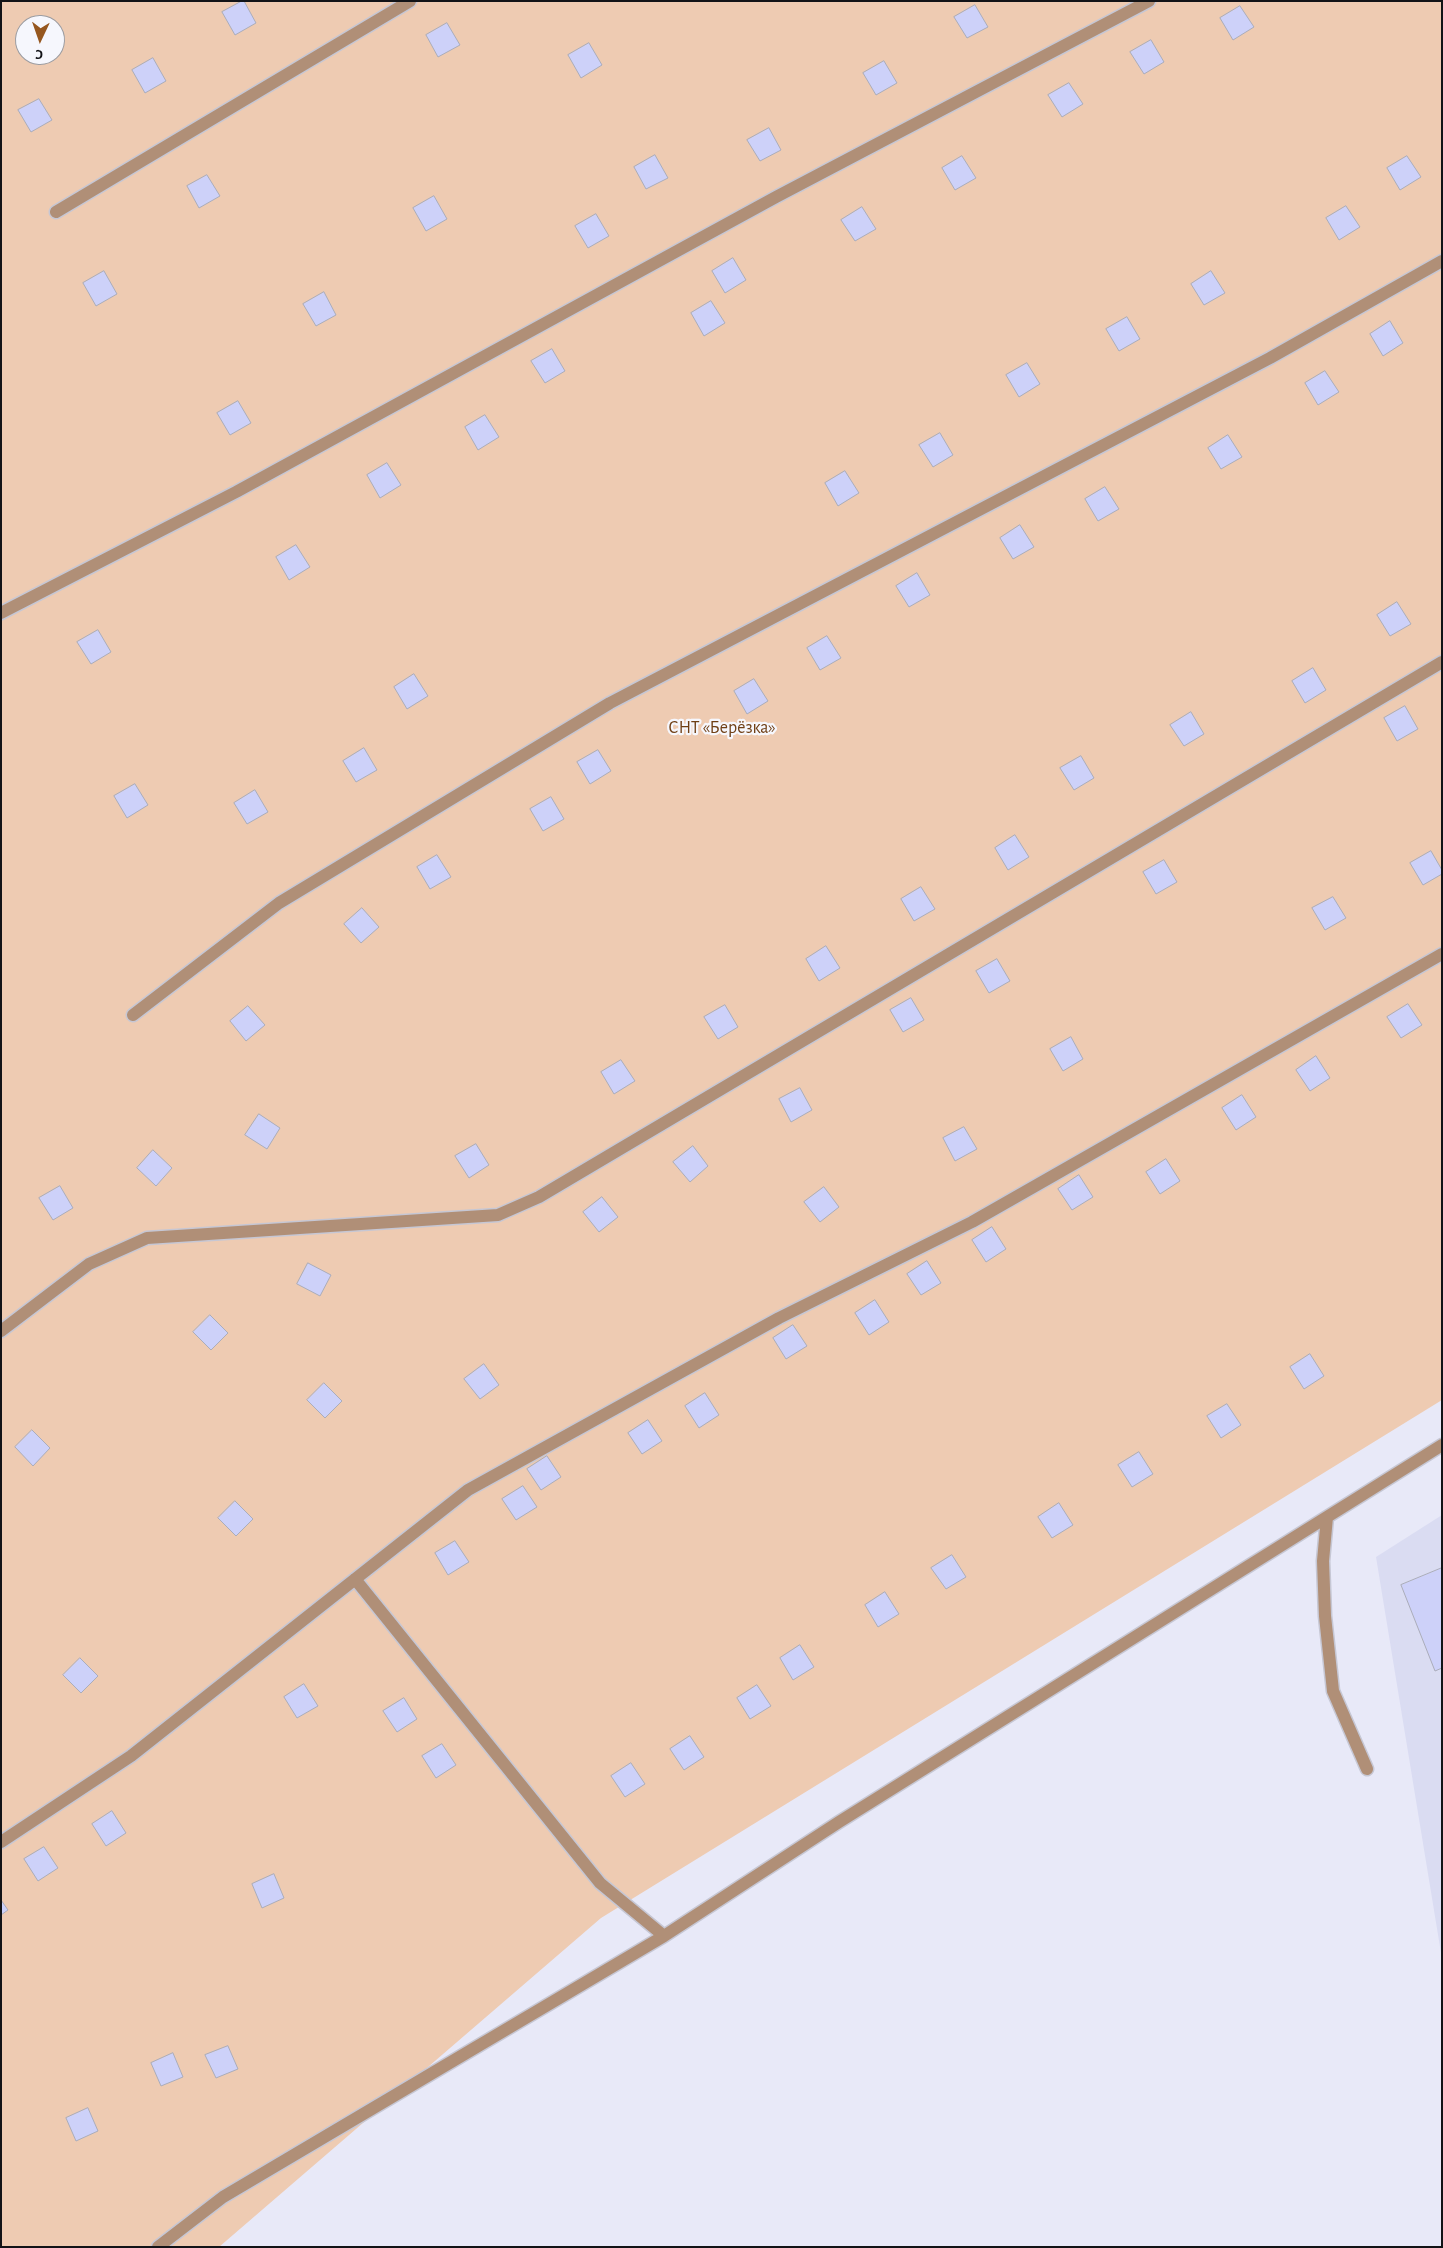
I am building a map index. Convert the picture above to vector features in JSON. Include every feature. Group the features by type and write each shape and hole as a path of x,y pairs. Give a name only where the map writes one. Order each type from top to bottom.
{"lane":[{"path":"56,212 410,1"},
{"path":"1,613 236,492 776,197 1149,1"},
{"path":"133,1016 279,904 610,703 1270,358 1442,261"},
{"path":"1,1331 89,1264 147,1238 498,1215 539,1197 1442,662"},
{"path":"1,1842 131,1756 468,1490 778,1318 972,1222 1442,954"},
{"path":"158,2247 223,2197 664,1936 839,1822 1442,1445"},
{"path":"1327,1517 1323,1561 1324,1616 1333,1691 1367,1769"},
{"path":"355,1579 600,1884 664,1936"}],"shaded area":[{"path":"1442,1515 1442,1959 1376,1557"}],"green space":[{"name":"СНТ «Берёзка»","path":"1,1 1442,1 1442,1400 601,1918 219,2247 1,2247"}],"building":[{"path":"244,1 256,23 235,35 222,12"},
{"path":"975,5 988,27 967,38 954,17"},
{"path":"1240,6 1254,27 1233,40 1220,18"},
{"path":"447,23 460,45 438,57 426,35"},
{"path":"1151,40 1164,62 1144,74 1130,52"},
{"path":"589,43 602,65 581,78 568,55"},
{"path":"153,58 166,81 145,93 132,70"},
{"path":"884,61 897,83 876,95 863,73"},
{"path":"1069,83 1083,104 1062,117 1048,95"},
{"path":"39,99 52,120 31,132 18,110"},
{"path":"769,128 781,150 760,161 747,140"},
{"path":"655,155 668,178 646,189 634,167"},
{"path":"962,156 976,178 955,190 942,168"},
{"path":"1407,156 1421,177 1400,190 1387,168"},
{"path":"207,175 220,196 199,208 187,186"},
{"path":"434,196 447,219 426,231 413,208"},
{"path":"1346,206 1360,227 1339,240 1326,218"},
{"path":"862,207 876,229 855,241 841,220"},
{"path":"596,214 609,236 588,248 575,226"},
{"path":"733,258 746,280 725,293 712,271"},
{"path":"104,271 117,294 96,306 83,283"},
{"path":"1211,271 1225,293 1204,305 1191,284"},
{"path":"324,292 336,315 316,326 303,304"},
{"path":"711,301 725,323 704,336 691,313"},
{"path":"1127,317 1140,339 1119,351 1106,329"},
{"path":"1390,321 1403,343 1383,356 1370,334"},
{"path":"552,349 565,371 545,383 531,361"},
{"path":"1027,363 1040,384 1019,397 1006,375"},
{"path":"1325,371 1339,392 1318,405 1305,383"},
{"path":"238,401 251,423 230,435 217,413"},
{"path":"485,415 499,437 478,450 465,427"},
{"path":"940,433 953,455 933,467 919,445"},
{"path":"1228,435 1242,457 1221,469 1208,448"},
{"path":"387,463 401,485 380,498 367,475"},
{"path":"845,471 859,493 838,506 825,483"},
{"path":"1105,487 1119,509 1098,521 1085,499"},
{"path":"1020,525 1034,547 1013,559 1000,538"},
{"path":"296,545 310,567 289,580 276,557"},
{"path":"917,573 930,595 909,607 896,586"},
{"path":"1397,602 1411,624 1390,636 1377,615"},
{"path":"98,630 111,652 91,664 77,642"},
{"path":"827,636 841,658 820,670 807,648"},
{"path":"1313,668 1326,690 1305,703 1292,681"},
{"path":"414,674 428,696 407,709 394,687"},
{"path":"754,679 768,701 747,714 734,691"},
{"path":"1405,706 1418,729 1397,741 1384,718"},
{"path":"1191,712 1204,734 1184,746 1170,725"},
{"path":"364,748 377,770 356,782 343,761"},
{"path":"598,750 611,771 590,784 577,762"},
{"path":"1081,756 1094,778 1074,790 1060,768"},
{"path":"135,784 148,805 127,818 114,796"},
{"path":"255,790 268,812 247,824 234,803"},
{"path":"551,797 564,819 543,831 530,809"},
{"path":"1015,835 1029,857 1008,870 995,848"},
{"path":"1431,851 1442,870 1442,874 1423,885 1410,863"},
{"path":"437,855 451,877 430,889 417,867"},
{"path":"1164,860 1177,882 1156,894 1143,872"},
{"path":"921,887 935,909 914,921 901,899"},
{"path":"1333,897 1346,918 1325,930 1312,908"},
{"path":"362,908 379,927 361,943 344,924"},
{"path":"826,946 840,968 819,981 806,959"},
{"path":"997,959 1010,981 989,993 976,971"},
{"path":"911,998 924,1020 903,1032 890,1010"},
{"path":"1408,1004 1422,1025 1401,1038 1387,1017"},
{"path":"725,1005 738,1027 718,1039 704,1017"},
{"path":"248,1006 265,1025 246,1041 230,1021"},
{"path":"1071,1037 1083,1059 1063,1071 1050,1049"},
{"path":"1316,1056 1330,1078 1310,1091 1296,1070"},
{"path":"621,1060 635,1081 614,1094 601,1072"},
{"path":"800,1088 812,1110 791,1122 779,1099"},
{"path":"1242,1095 1256,1117 1236,1130 1222,1108"},
{"path":"259,1114 280,1128 267,1149 245,1135"},
{"path":"964,1127 977,1149 955,1161 943,1138"},
{"path":"476,1144 489,1165 469,1178 455,1156"},
{"path":"693,1146 708,1166 690,1182 673,1162"},
{"path":"153,1150 172,1168 156,1186 137,1168"},
{"path":"1166,1159 1180,1181 1160,1194 1146,1172"},
{"path":"1079,1175 1093,1197 1072,1210 1058,1189"},
{"path":"60,1186 73,1208 53,1220 39,1198"},
{"path":"824,1187 839,1207 820,1222 804,1202"},
{"path":"602,1197 618,1217 599,1232 583,1212"},
{"path":"992,1227 1006,1249 986,1262 972,1240"},
{"path":"927,1261 941,1283 921,1295 907,1274"},
{"path":"308,1263 331,1275 320,1296 297,1284"},
{"path":"875,1300 889,1322 869,1335 855,1313"},
{"path":"210,1315 228,1333 211,1350 193,1332"},
{"path":"793,1325 807,1346 786,1359 773,1338"},
{"path":"1310,1354 1324,1376 1304,1389 1290,1367"},
{"path":"484,1364 499,1385 480,1399 464,1379"},
{"path":"324,1383 342,1401 325,1418 307,1400"},
{"path":"705,1393 719,1415 699,1428 685,1406"},
{"path":"1227,1404 1241,1425 1221,1438 1207,1416"},
{"path":"648,1420 662,1441 642,1454 628,1433"},
{"path":"32,1430 50,1448 33,1466 15,1447"},
{"path":"1139,1452 1153,1474 1132,1487 1118,1465"},
{"path":"547,1456 561,1477 541,1490 527,1469"},
{"path":"523,1486 537,1507 516,1520 502,1499"},
{"path":"235,1501 253,1519 236,1536 218,1518"},
{"path":"1059,1503 1073,1525 1052,1538 1038,1517"},
{"path":"455,1541 469,1562 448,1575 435,1553"},
{"path":"952,1555 966,1577 946,1589 931,1568"},
{"path":"1442,1568 1442,1668 1435,1671 1401,1585"},
{"path":"885,1592 899,1614 878,1627 865,1605"},
{"path":"800,1645 814,1667 793,1680 780,1658"},
{"path":"80,1658 98,1676 81,1693 63,1675"},
{"path":"304,1684 318,1706 297,1718 284,1697"},
{"path":"757,1685 771,1706 750,1719 737,1698"},
{"path":"404,1698 417,1719 397,1732 383,1711"},
{"path":"690,1736 704,1757 684,1770 670,1749"},
{"path":"442,1744 456,1765 436,1778 422,1756"},
{"path":"631,1763 645,1784 625,1797 611,1776"},
{"path":"112,1811 126,1833 106,1846 92,1824"},
{"path":"44,1847 58,1868 38,1881 24,1859"},
{"path":"274,1874 284,1898 262,1908 252,1884"},
{"path":"1,1900 8,1910 1,1915"},
{"path":"228,2046 238,2069 216,2078 205,2055"},
{"path":"173,2053 183,2077 161,2086 151,2063"},
{"path":"88,2108 98,2131 76,2141 66,2118"}]}
